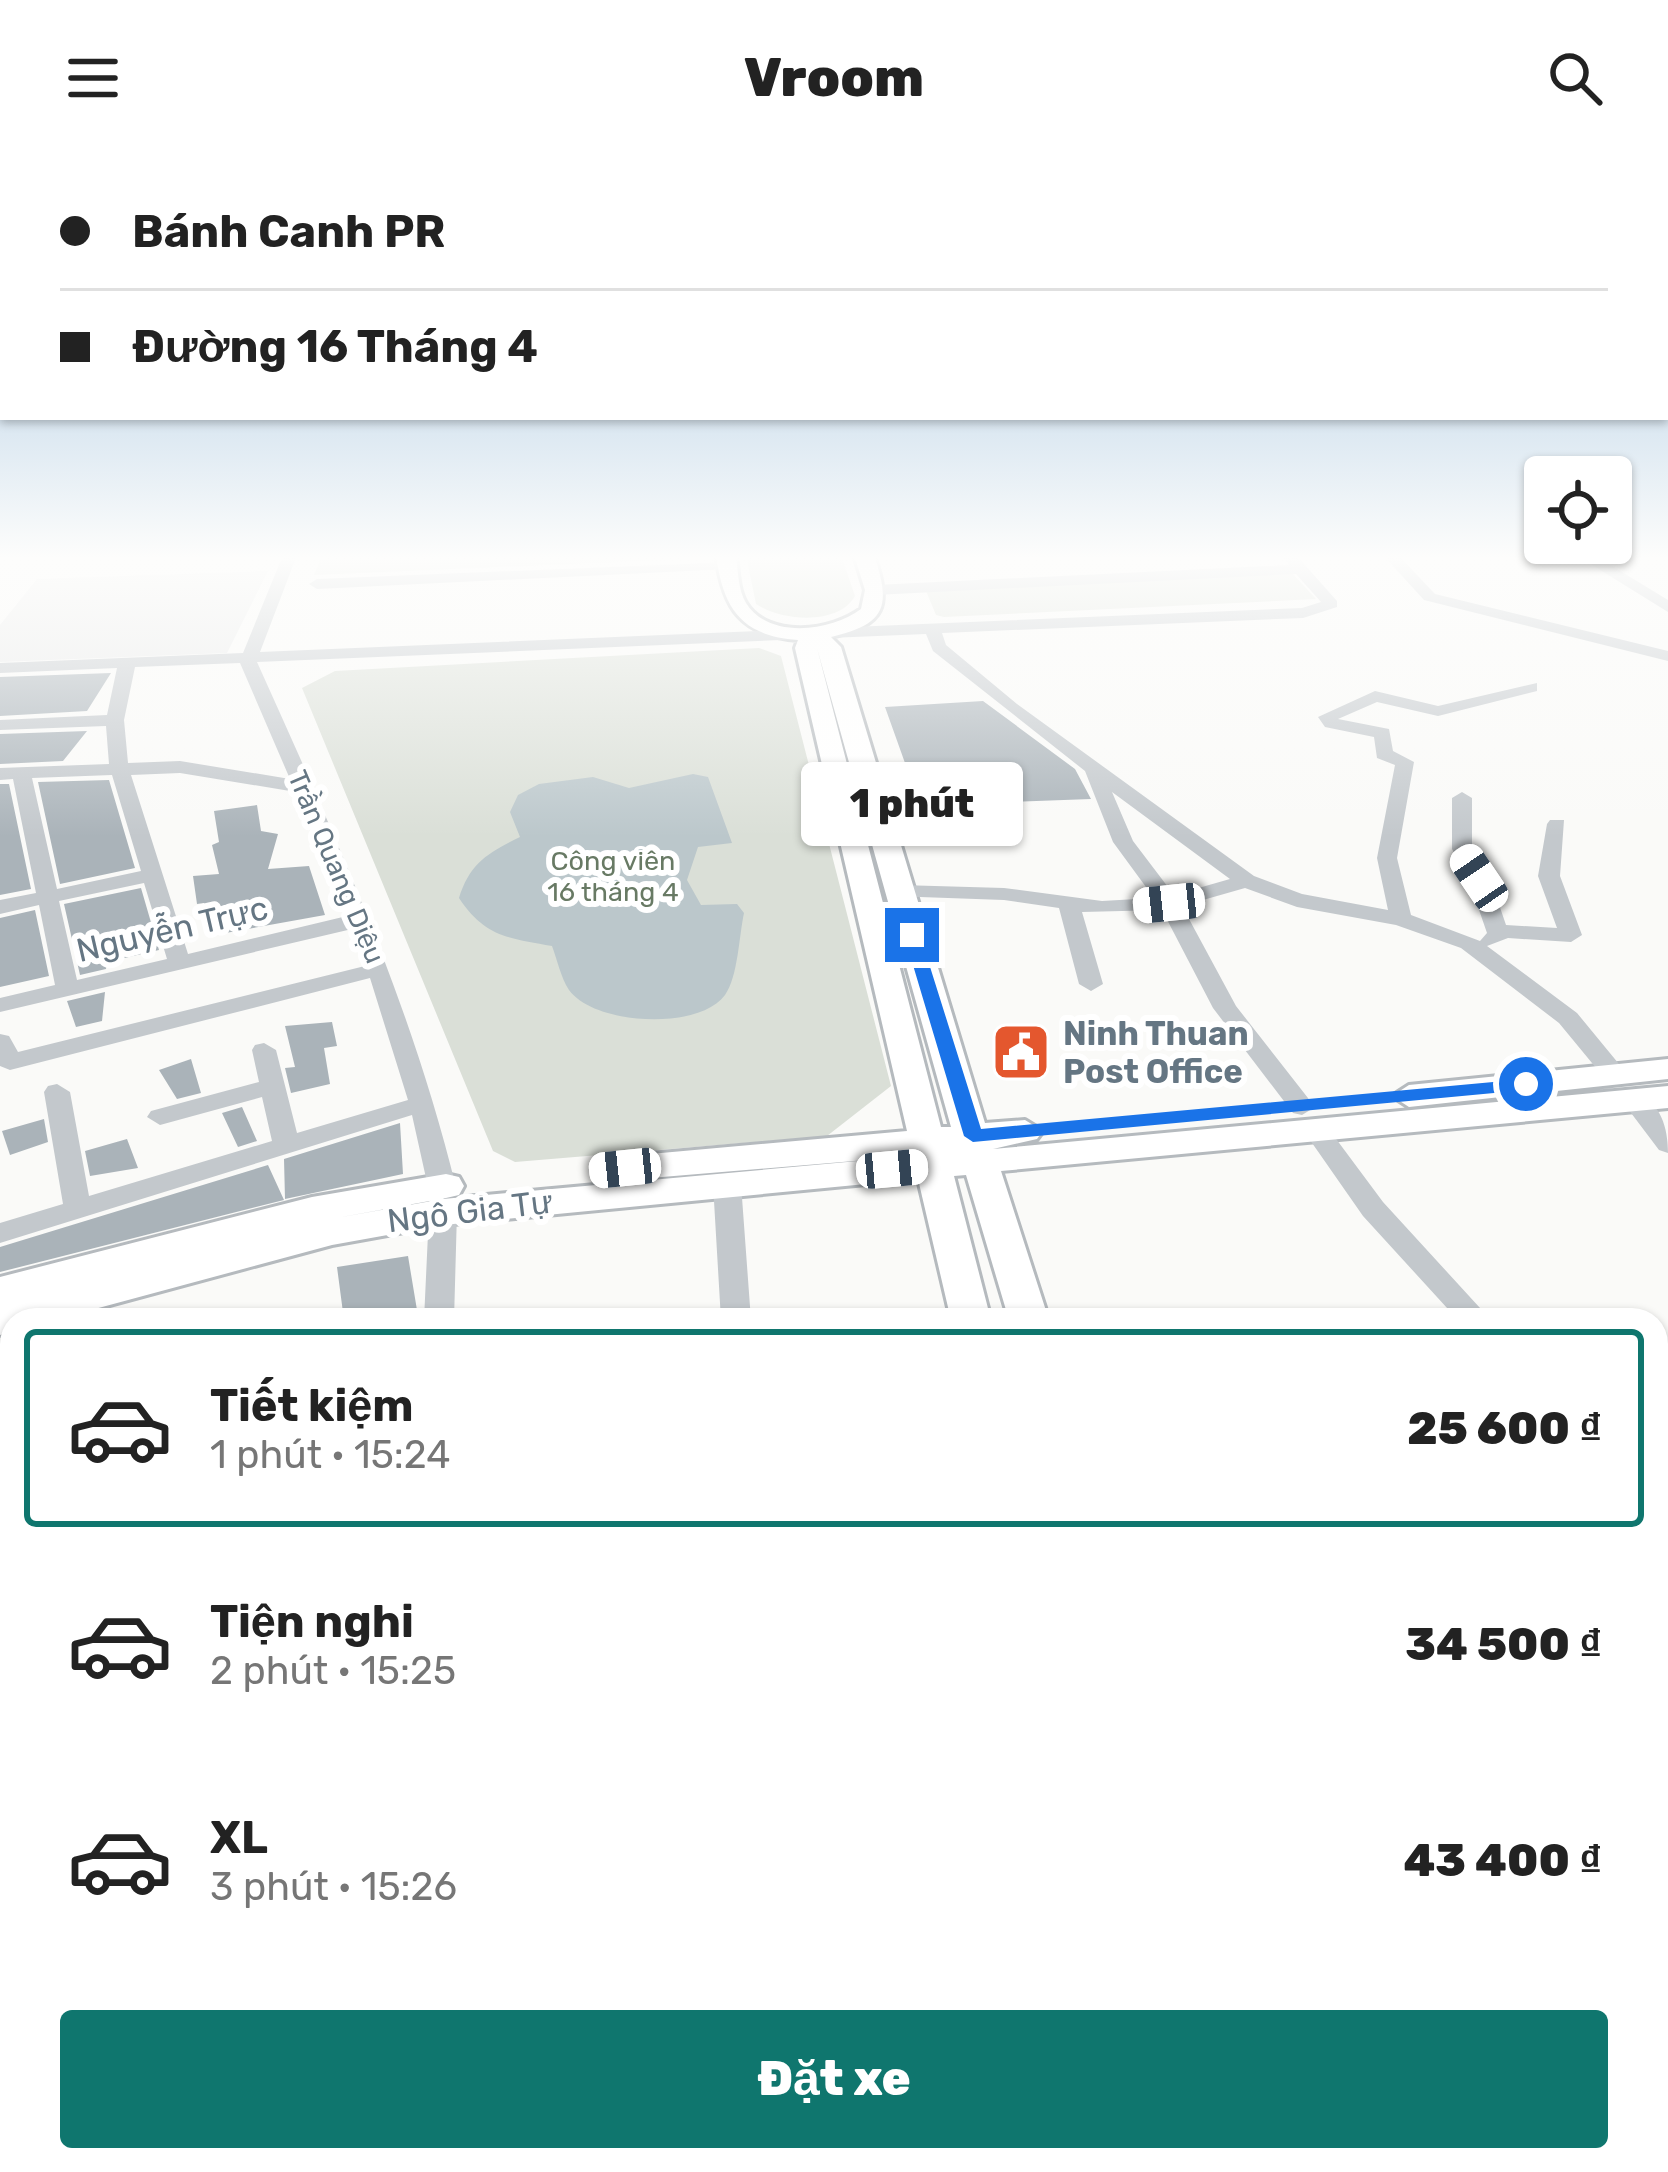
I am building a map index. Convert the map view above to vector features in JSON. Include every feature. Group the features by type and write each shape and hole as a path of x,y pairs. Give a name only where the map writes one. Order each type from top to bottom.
{"main road":[{"path":"806,649 854,776 885,838 923,980 1025,1308"},
{"path":"854,776 853,841 968,1308"},
{"path":"853,841 885,838"},
{"path":"888,982 923,980"},
{"name":"Ngô Gia Tự","path":"0,1291 312,1210 1639,1091 1668,1069"},
{"name":"Ngô Gia Tự","path":"45,1308 443,1199 727,1184 930,1152"}],"street":[{"path":"248,661 253,649"},
{"path":"0,668 488,649"},
{"path":"941,649 1246,880 1298,900 1401,919 1468,943 1568,1018 1639,1091 1668,1144"},
{"name":"Trần Quang Diệu","path":"248,661 361,920 425,1103 443,1199 439,1308"},
{"path":"127,663 115,720 119,767 178,960"},
{"path":"1401,919 1387,858 1406,761 1384,754 1383,733 1331,723 1327,717 1375,696 1433,711 1531,687"},
{"path":"0,725 115,720"},
{"path":"1092,764 1123,842 1169,903 1225,1008 1385,1223 1465,1308"},
{"path":"67,988 48,898 11,774 180,767 303,787"},
{"path":"1462,798 1462,849 1499,931 1496,938 1468,943"},
{"path":"1499,931 1571,935 1549,876 1557,824"},
{"path":"0,907 152,875"},
{"path":"900,891 1004,894 1069,906 1169,903 1246,880"},
{"path":"1069,906 1091,984"},
{"name":"Nguyễn Trực","path":"0,1005 361,920"},
{"path":"0,1041 10,1062 380,969"},
{"path":"264,1050 287,1147"},
{"path":"160,1117 273,1086"},
{"path":"57,1092 78,1210"},
{"path":"0,1233 425,1103"},
{"path":"727,1184 735,1308"}],"shaded area":[{"path":"0,649 229,649 227,653 0,662"},
{"path":"693,774 708,777 732,843 698,847 687,880 701,905 737,904 744,913 733,978 712,1007 647,1019 600,1011 569,990 552,946 510,938 488,928 459,898 482,860 520,837 510,812 518,795 539,784 593,777 629,788"}],"green space":[{"name":"Công viên 16 tháng 4","path":"739,649 762,649 781,656 891,1086 827,1136 515,1162 493,1151 302,688 335,671"}],"building":[{"path":"111,673 87,711 0,716 0,677"},
{"path":"983,701 1075,769 1091,799 920,805 885,707"},
{"path":"87,731 63,761 0,764 0,734"},
{"path":"109,780 135,868 60,884 38,782"},
{"path":"0,784 9,784 31,889 0,895"},
{"path":"257,805 261,831 278,834 268,869 309,866 325,915 220,934 204,903 197,904 193,876 219,874 212,845 219,842 214,811"},
{"path":"141,888 159,950 107,962 106,969 80,975 64,904"},
{"path":"35,910 49,976 0,987 0,918"},
{"path":"105,992 102,1021 76,1027 67,1001"},
{"path":"332,1022 337,1046 324,1048 330,1084 291,1093 285,1068 295,1067 285,1026"},
{"path":"191,1059 201,1093 177,1099 159,1070"},
{"path":"242,1107 257,1141 238,1147 222,1113"},
{"path":"44,1119 48,1142 10,1155 2,1131"},
{"path":"400,1123 403,1174 285,1199 284,1159"},
{"path":"127,1139 138,1168 90,1176 85,1151"},
{"path":"268,1165 284,1200 0,1272 0,1247"},
{"path":"408,1256 417,1308 342,1308 337,1267"}],"place":[{"name":"Ninh Thuan Post Office","path":"1021,1052"}],"route":[{"path":"912,935 973,1136 1526,1084"}]}
